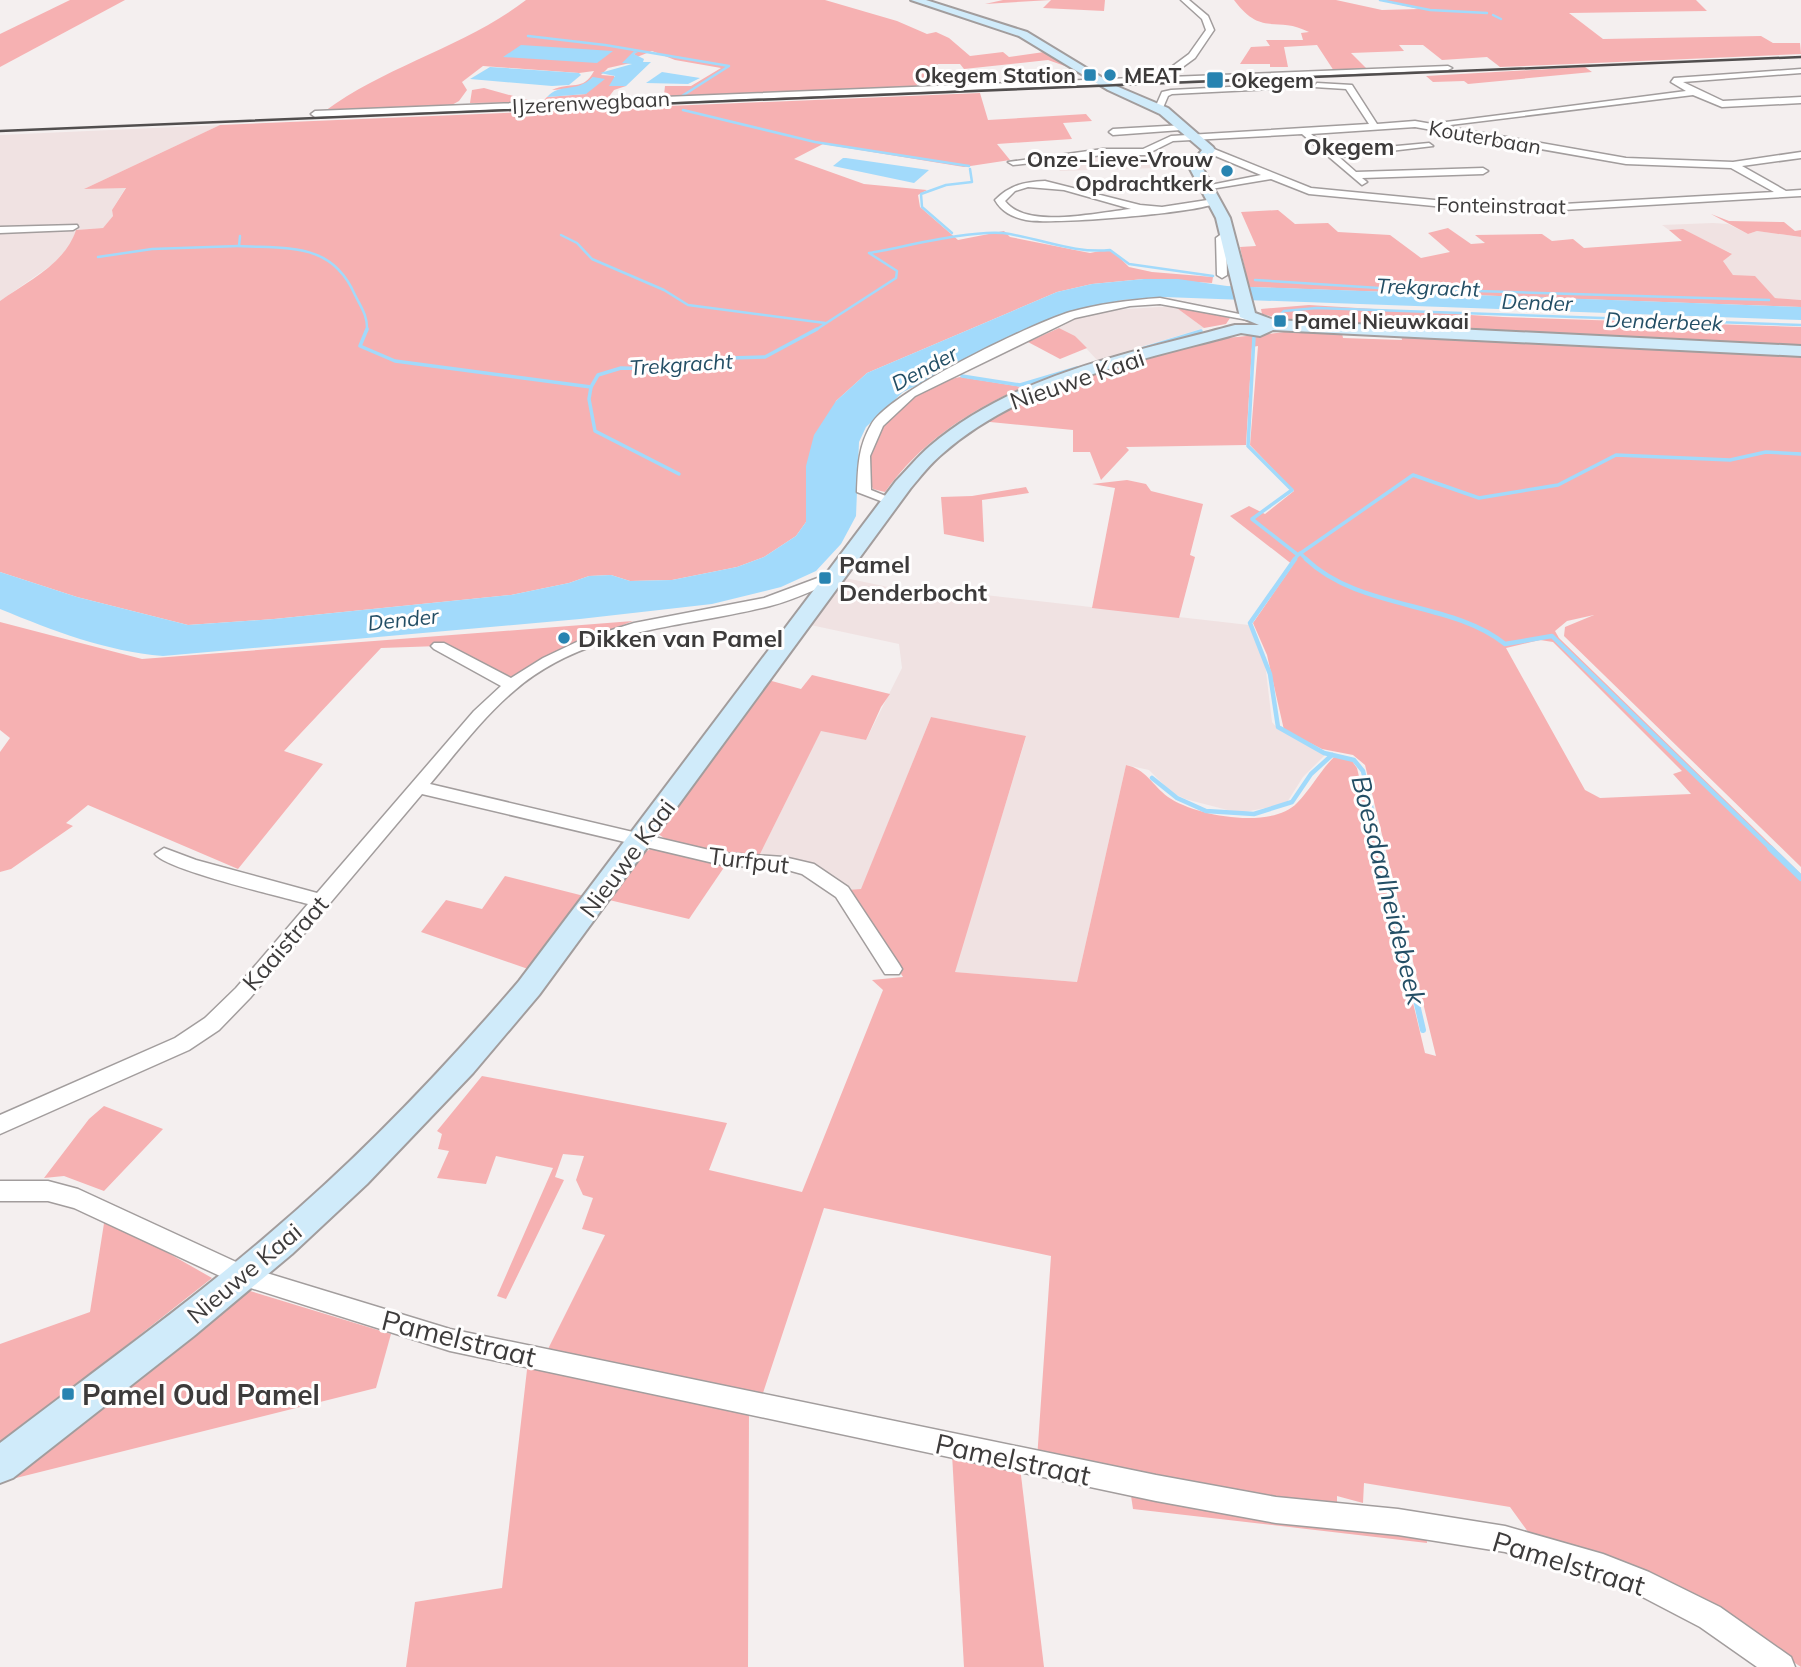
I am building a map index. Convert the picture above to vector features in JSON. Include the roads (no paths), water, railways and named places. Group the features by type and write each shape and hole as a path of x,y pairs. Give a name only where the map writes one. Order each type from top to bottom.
{"main road":[{"path":"916,0 1023,34 1130,98 1163,100 1181,127 1209,150 1195,167 1216,205 1227,233 1240,282 1244,317"},
{"name":"Nieuwe Kaai","path":"0,1465 343,1188 481,1047 642,838 804,594 839,574 914,470 941,442 1006,402 1244,317 1260,331 1270,325 1801,351"}],"street":[{"path":"1162,78 1192,56 1210,30 1205,18 1185,0"},
{"path":"986,95 1162,78 1448,68"},
{"path":"1801,71 1674,80 1722,104 1801,100"},
{"name":"IJzerenwegbaan","path":"315,114 866,89 1107,84"},
{"path":"1163,100 1298,85"},
{"path":"1311,85 1349,87 1375,127"},
{"path":"1432,127 1694,92"},
{"name":"Kouterbaan","path":"1013,162 1104,152 1145,152 1171,139 1415,124 1620,161 1733,165 1801,155"},
{"path":"1112,132 1181,127"},
{"path":"1303,131 1380,199"},
{"path":"1331,155 1429,146"},
{"name":"Fonteinstraat","path":"1209,150 1309,191 1517,209 1801,193"},
{"name":"Kouterbaan","path":"1733,165 1783,193"},
{"path":"1353,174 1482,171"},
{"path":"1205,187 1271,176"},
{"path":"1160,209 1137,208 1072,188 1047,185 1014,188 1000,200 1012,213 1039,220 1216,205"},
{"path":"0,230 73,227"},
{"path":"1222,275 1222,238 1227,233"},
{"path":"891,501 864,492 864,456 877,424 911,393 1072,315 1130,303 1160,301 1244,317"},
{"name":"Kaaistraat","path":"0,1125 182,1044 212,1024 480,715 511,685 570,650 612,633 804,594"},
{"path":"439,646 511,685"},
{"name":"Turfput","path":"417,787 722,859 784,863 808,869 842,892 892,969"},
{"path":"164,853 191,865 321,901"},
{"name":"Pamelstraat","path":"0,1191 48,1192 78,1199 237,1274 450,1340 888,1433 1276,1510 1409,1523 1505,1539 1640,1581 1710,1617 1781,1667"}],"water":[{"path":"521,45 613,51 597,63 503,57"},
{"path":"634,51 638,52 634,54 644,59 643,62 651,62 626,86 609,86 615,76 600,73 632,64 622,63"},
{"path":"490,67 581,75 569,85 552,86 470,79"},
{"path":"662,72 700,78 688,84 646,83"},
{"path":"593,77 605,79 586,94 547,97 558,90 580,85"},
{"path":"843,158 929,170 914,183 833,166"},
{"name":"Dender","path":"1178,279 1227,286 1801,307 1801,320 1164,297 1122,300 1071,312 903,392 866,427 859,442 856,516 841,544 816,571 781,587 712,604 580,619 163,656 100,645 0,609 0,572 77,597 188,625 511,595 589,576 611,575 630,581 672,580 737,567 764,557 796,536 806,522 806,466 814,435 836,401 867,373 1057,292 1092,284"}],"waterway":[{"path":"1380,0 1430,10 1487,13"},
{"path":"1493,15 1501,19"},
{"name":"Trekgracht","path":"528,36 605,45 729,66 682,96"},
{"name":"Trekgracht","path":"683,110 815,142 969,166"},
{"name":"Trekgracht","path":"952,233 922,207 921,194 946,185 972,182 970,169"},
{"name":"Trekgracht","path":"814,331 896,278 897,271 869,253 955,236 989,233 1017,235 1070,248 1110,250 1129,264 1213,276"},
{"path":"561,235 577,243 592,259 664,290 688,305 825,323"},
{"name":"Trekgracht","path":"239,246 240,236"},
{"path":"98,257 152,249 239,246"},
{"name":"Trekgracht","path":"239,246 292,249 321,257 334,265 345,278 362,308 367,329"},
{"name":"Trekgracht","path":"1255,280 1379,288 1769,300"},
{"name":"Denderbeek","path":"1278,317 1284,311 1317,308 1801,325"},
{"name":"Trekgracht","path":"367,329 360,346 395,361 591,387"},
{"name":"Trekgracht","path":"591,387 598,375 621,368 661,369 731,358 765,357 817,329"},
{"path":"1135,351 1201,331"},
{"name":"Boesdaalheidebeek","path":"1254,337 1248,446 1292,490 1252,519 1298,555"},
{"path":"962,376 1020,385 1077,368"},
{"path":"591,387 589,399 595,431 679,474"},
{"path":"1300,553 1413,475 1479,498 1558,485 1616,455 1730,460 1766,452 1801,454"},
{"name":"Boesdaalheidebeek","path":"1300,553 1306,559"},
{"name":"Boesdaalheidebeek","path":"1293,561 1298,555"},
{"name":"Boesdaalheidebeek","path":"1295,559 1250,623 1270,674 1278,727 1324,753 1354,760 1363,771 1381,850"},
{"name":"Boesdaalheidebeek","path":"1306,559 1328,576 1352,588 1459,620 1483,630 1505,644 1552,636 1772,850"},
{"path":"1152,778 1177,798 1206,811 1254,814 1292,802 1311,774 1332,755"},
{"name":"Boesdaalheidebeek","path":"1381,848 1423,1030"},
{"name":"Boesdaalheidebeek","path":"1770,848 1801,878"}],"railway":[{"path":"0,131 1801,57"}],"place":[{"name":"Okegem Station","path":"1090,75"},
{"name":"MEAT","path":"1110,75"},
{"name":"Okegem","path":"1215,80"},
{"name":"Onze-Lieve-Vrouw Opdrachtkerk","path":"1227,171"},
{"name":"Pamel Nieuwkaai","path":"1280,321"},
{"name":"Pamel Denderbocht","path":"825,578"},
{"name":"Dikken van Pamel","path":"564,638"},
{"name":"Pamel Oud Pamel","path":"68,1394"}],"district":[{"name":"Okegem","path":"1349,146"}]}
